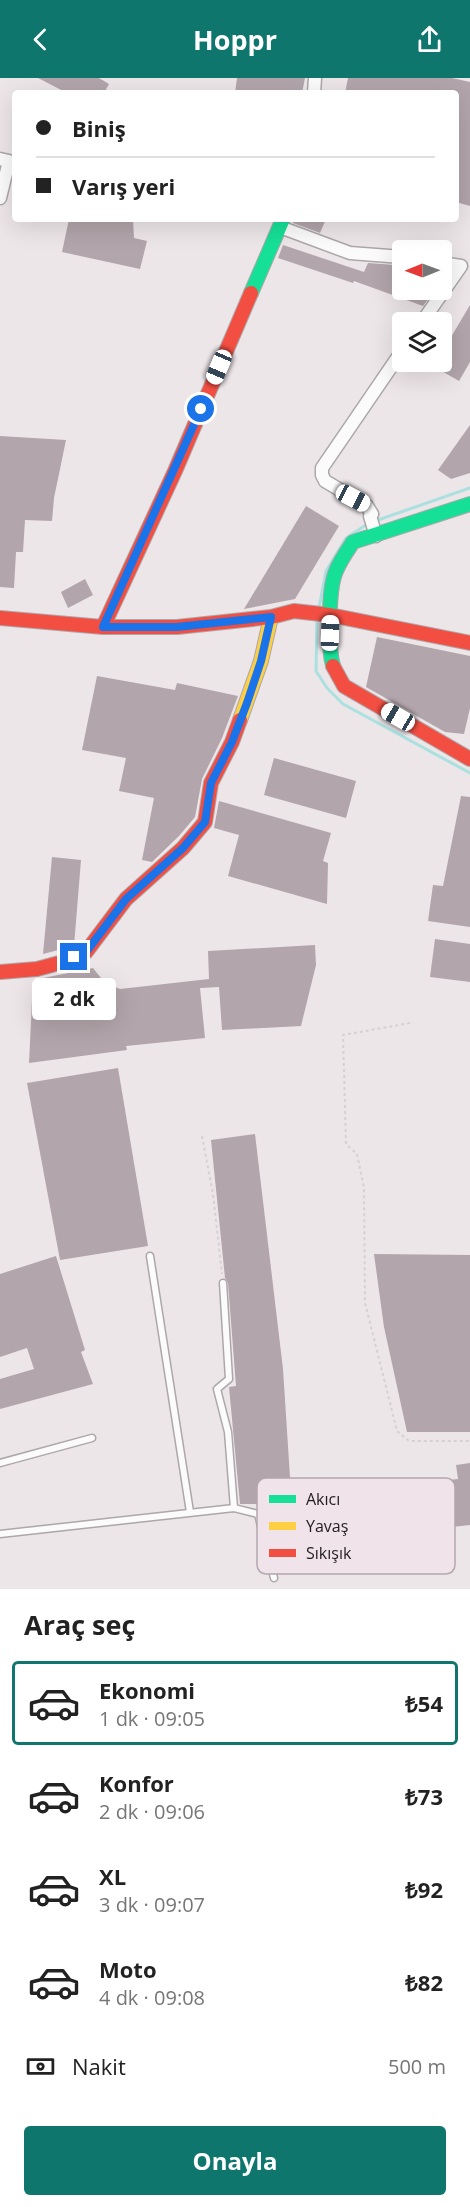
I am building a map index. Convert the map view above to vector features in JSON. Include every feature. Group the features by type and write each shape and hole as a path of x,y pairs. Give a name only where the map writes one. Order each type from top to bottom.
{"street":[{"path":"0,159 9,161 0,198"},
{"path":"103,627 175,471 282,223 350,253 392,256"},
{"path":"452,265 461,266 452,279"},
{"path":"374,527 372,514 367,506 325,481 322,468 392,366"},
{"path":"470,504 374,527 353,542 336,572 327,615 329,651 333,667 344,686 470,759"},
{"path":"0,618 103,627 177,627 271,617 294,611 327,615 470,643"},
{"path":"0,972 37,969 63,962 86,952 126,899 183,848 205,822 211,783 232,742 247,703 261,661 271,617"}],"lane":[{"path":"150,1256 190,1512"},
{"path":"223,1283 230,1379 218,1389 228,1432 234,1508"},
{"path":"0,1463 92,1438"},
{"path":"0,1534 234,1508 257,1515"},
{"path":"273,1574 274,1578"}],"path":[{"path":"410,1023 343,1035 346,1144 357,1154 364,1188 365,1303 397,1431 409,1441 470,1441"},
{"path":"202,1136 213,1194 223,1283"}],"building":[{"path":"38,78 99,78 109,84 106,90 61,90"},
{"path":"237,78 305,78 303,90 235,90"},
{"path":"348,78 452,78 470,82 470,206 459,203 459,90 346,90"},
{"path":"68,222 133,222 134,238 147,241 140,269 62,252"},
{"path":"293,222 325,222 320,233"},
{"path":"283,245 364,272 368,263 392,265 392,295 354,281 353,283 278,258"},
{"path":"406,300 428,300 423,306"},
{"path":"470,305 470,362 459,381 443,372 452,372 452,335"},
{"path":"470,425 470,473 451,479 438,470"},
{"path":"0,436 66,440 54,498 52,521 25,520 23,552 16,552 14,588 0,587"},
{"path":"306,506 339,526 295,599 244,609"},
{"path":"85,579 93,595 68,608 61,592"},
{"path":"377,637 470,656 470,708 464,734 445,732 366,687"},
{"path":"97,676 175,690 177,683 238,696 222,738 202,779 195,817 152,862 142,860 154,798 119,791 126,758 82,750"},
{"path":"274,758 356,781 346,818 264,795"},
{"path":"461,796 470,797 470,927 428,921 433,885 443,886"},
{"path":"219,801 331,833 323,861 328,863 327,904 228,876 239,835 214,828"},
{"path":"52,857 81,860 74,946 43,954"},
{"path":"435,939 470,944 470,982 430,977"},
{"path":"315,945 316,965 301,1026 222,1030 219,987 200,988 205,1038 126,1046 127,1050 29,1063 33,980 93,968 105,983 120,989 209,979 208,951"},
{"path":"118,1068 148,1246 60,1260 27,1083"},
{"path":"255,1134 283,1369 290,1478 257,1478 257,1504 240,1504 229,1387 236,1386 228,1283 225,1278 211,1140"},
{"path":"374,1254 470,1255 470,1432 407,1432 384,1327"},
{"path":"56,1256 85,1350 81,1352 93,1384 0,1409 0,1379 34,1369 27,1348 0,1357 0,1274"},
{"path":"470,1463 470,1525 455,1527 455,1479 458,1479 456,1465"}],"waterway":[{"path":"375,521 470,488"},
{"path":"319,608 326,571 346,538 369,523"},
{"path":"317,621 316,671 327,688 343,704 470,773"}],"traffic: fast":[{"path":"251,293 282,222"},
{"path":"333,666 330,632 331,591 338,567 353,542 470,504"}],"traffic: slow":[{"path":"240,720 261,661 271,617"}],"traffic: jam":[{"path":"103,627 175,471 251,293"},
{"path":"0,618 103,627 177,627 271,617 294,611 330,615 470,643"},
{"path":"333,666 344,686 470,759"},
{"path":"0,972 37,969 63,962 86,952 126,899 183,848 205,822 211,783 232,742 240,720"}],"route":[{"path":"74,957 86,952 126,899 183,848 205,822 211,783 232,742 261,661 271,617 177,627 103,627 201,409"}]}
